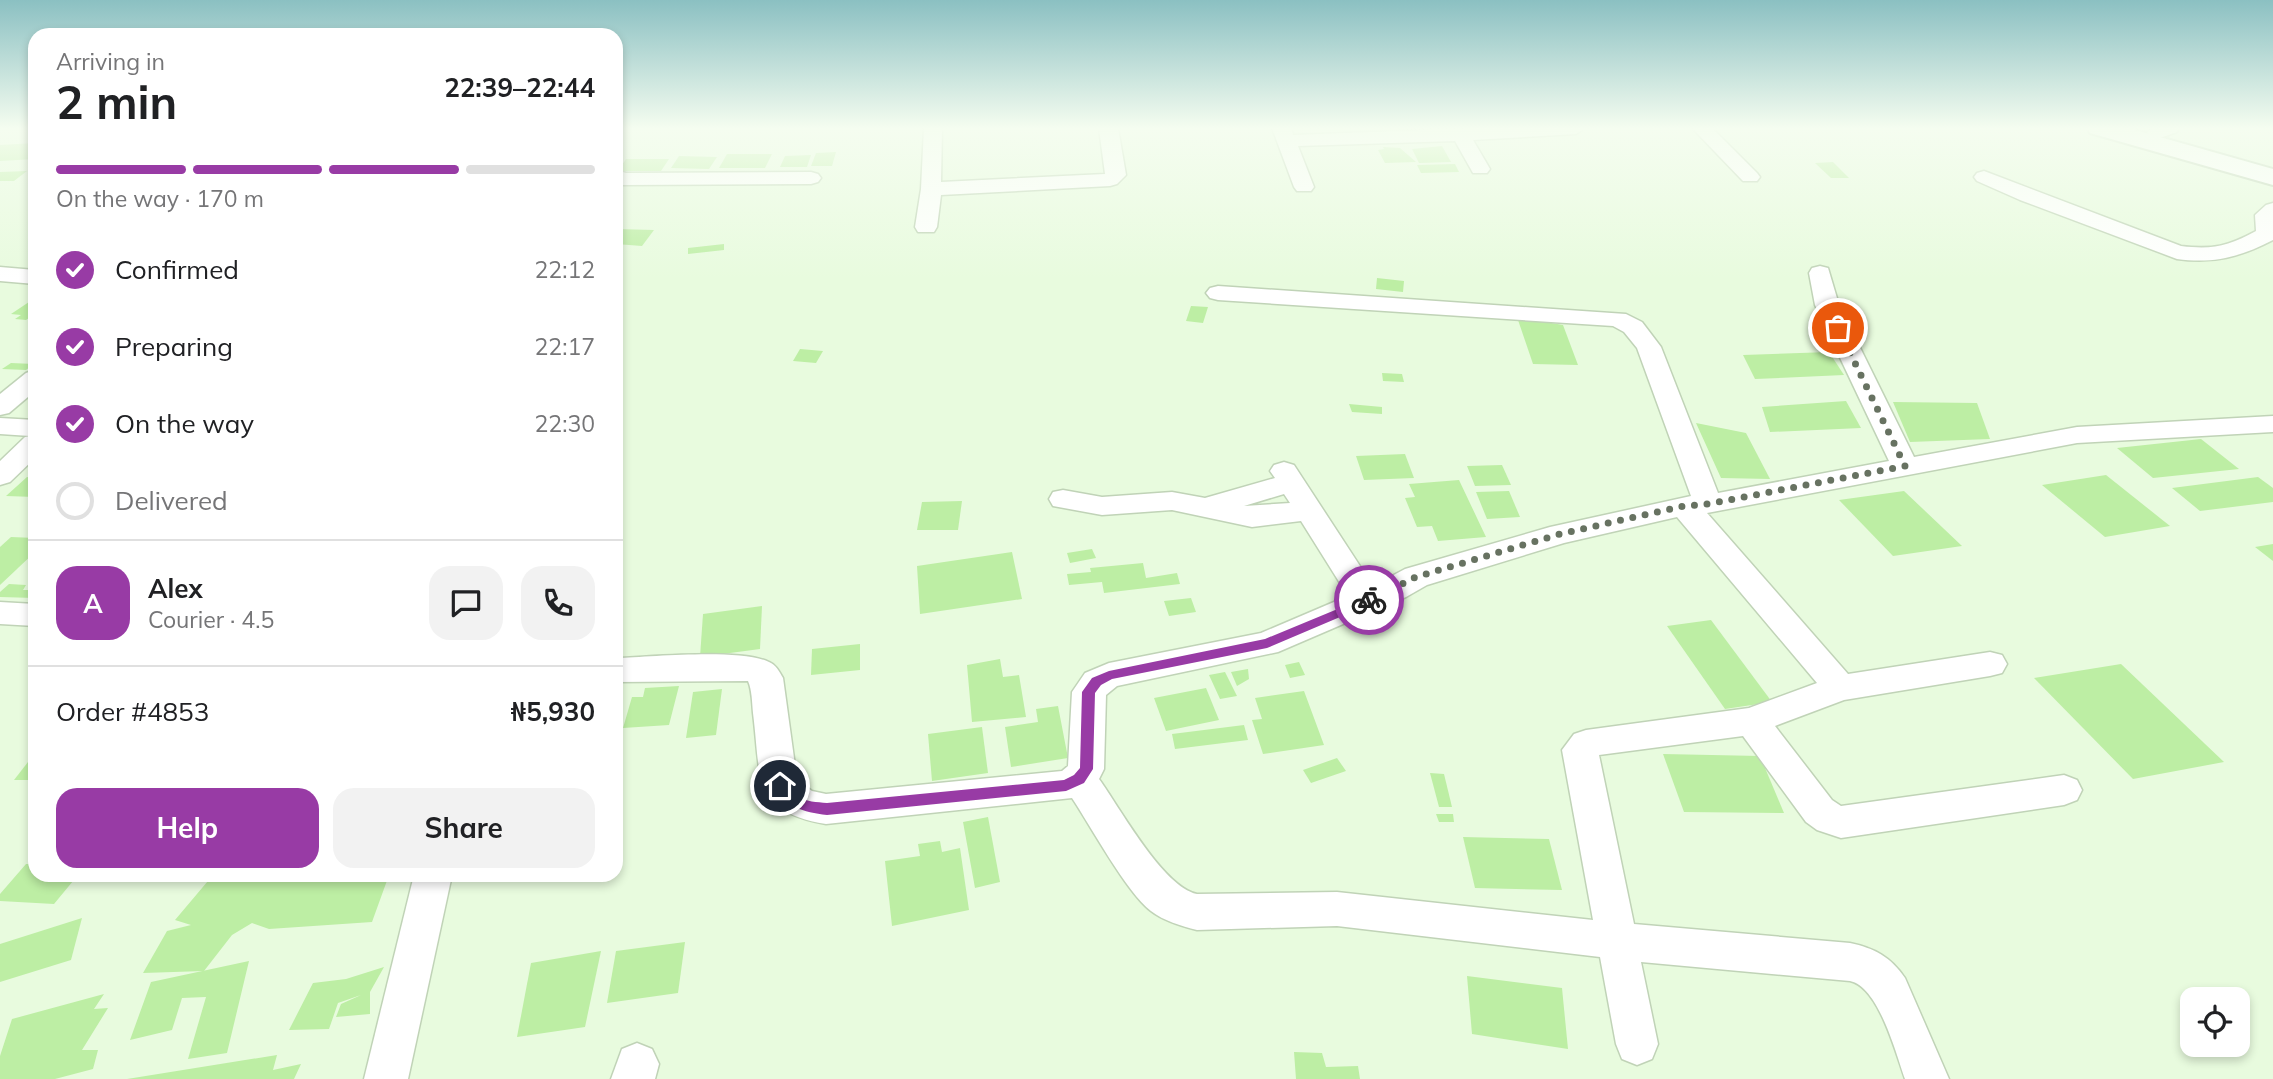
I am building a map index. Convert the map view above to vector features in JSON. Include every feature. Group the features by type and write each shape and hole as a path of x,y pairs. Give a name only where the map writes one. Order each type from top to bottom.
{"street":[{"path":"623,181 788,178"},
{"path":"926,227 931,178"},
{"path":"931,189 1112,178"},
{"path":"1301,178 1304,187"},
{"path":"1987,178 2026,196 2177,251 2198,255 2229,254 2266,235 2266,215 2273,209"},
{"path":"1820,273 1827,306 1905,466"},
{"path":"0,274 28,276"},
{"path":"1219,293 1618,319 1633,327 1649,347 1696,505 1840,688"},
{"path":"0,407 28,384"},
{"path":"623,670 737,667 761,672 766,678 780,786 791,800 807,807 827,809 1066,785 1079,779 1086,769 1088,692 1097,682 1109,675 1267,643 1416,577 1560,534 1696,505 2077,435 2273,425"},
{"path":"0,426 28,428"},
{"path":"0,476 28,450"},
{"path":"1207,508 1287,477 1367,601"},
{"path":"1063,499 1102,506 1172,501 1252,517 1309,511"},
{"path":"0,613 28,615"},
{"path":"1637,1044 1580,750 1587,744 1601,741 1751,721 1840,688 1990,664"},
{"path":"1751,721 1819,811 1830,819 1841,822 2064,790"},
{"path":"1079,779 1154,889 1166,902 1181,908 1197,912 1338,909 1616,941 1850,962 1866,966 1877,973 1889,987 1927,1079"},
{"path":"386,1079 431,882"}],"building":[{"path":"0,178 17,178 14,181 0,181"},
{"path":"623,229 654,230 642,246 623,245"},
{"path":"724,244 724,250 688,254 688,248"},
{"path":"1377,278 1404,281 1403,292 1376,289"},
{"path":"28,303 28,319 15,319 21,315 11,314"},
{"path":"1191,306 1208,307 1203,323 1186,321"},
{"path":"1517,317 1563,325 1578,365 1533,364"},
{"path":"800,349 823,351 816,363 793,361"},
{"path":"1829,352 1844,375 1755,379 1743,355"},
{"path":"11,363 28,364 26,370 2,369"},
{"path":"1382,373 1402,374 1404,382 1383,381"},
{"path":"1846,401 1861,428 1770,432 1762,407"},
{"path":"1893,402 1977,403 1990,439 1910,442"},
{"path":"1349,404 1382,407 1382,414 1352,412"},
{"path":"1696,423 1746,433 1770,479 1721,478"},
{"path":"2201,439 2239,469 2153,478 2117,448"},
{"path":"1405,454 1414,478 1364,480 1356,456"},
{"path":"1502,465 1511,485 1475,486 1467,466"},
{"path":"2106,475 2170,526 2105,537 2042,485"},
{"path":"27,477 28,477 28,497 6,496"},
{"path":"2258,477 2273,488 2273,502 2200,511 2172,488"},
{"path":"1459,480 1486,537 1438,541 1432,526 1417,527 1405,498 1415,497 1409,484"},
{"path":"1509,491 1520,517 1487,519 1476,492"},
{"path":"1904,491 1962,546 1893,556 1839,500"},
{"path":"962,501 958,530 917,530 922,502"},
{"path":"11,537 28,538 28,559 0,585 0,547"},
{"path":"2273,544 2273,561 2255,547"},
{"path":"1092,549 1096,558 1070,563 1067,553"},
{"path":"1012,552 1022,599 920,614 917,566"},
{"path":"1143,563 1146,578 1177,573 1180,584 1104,593 1102,582 1069,585 1067,574 1091,572 1090,568"},
{"path":"9,584 26,585 23,590 28,590 28,598 0,597 0,592"},
{"path":"1191,598 1196,612 1169,616 1164,601"},
{"path":"762,606 760,649 700,657 703,614"},
{"path":"1711,620 1772,702 1725,709 1667,626"},
{"path":"860,644 860,670 811,675 812,649"},
{"path":"1000,659 1003,677 1019,675 1026,717 972,722 967,665"},
{"path":"1299,662 1305,675 1290,678 1285,665"},
{"path":"2121,664 2224,762 2133,779 2034,678"},
{"path":"1248,669 1249,679 1237,686 1231,672"},
{"path":"1225,672 1237,696 1220,699 1209,675"},
{"path":"679,686 669,725 623,728 632,697 643,697 645,688"},
{"path":"1206,688 1219,720 1166,731 1154,698"},
{"path":"722,689 716,735 686,738 693,692"},
{"path":"1304,691 1324,745 1263,754 1252,720 1262,719 1255,698"},
{"path":"1058,706 1068,758 1011,767 1005,727 1038,722 1036,709"},
{"path":"1244,725 1248,740 1175,749 1172,734"},
{"path":"982,727 988,773 932,781 928,734"},
{"path":"1663,754 1760,756 1784,813 1684,812"},
{"path":"1337,758 1346,771 1311,783 1303,770"},
{"path":"28,762 28,780 14,780"},
{"path":"1430,773 1444,774 1452,807 1439,807"},
{"path":"1436,814 1453,814 1454,822 1439,822"},
{"path":"988,817 1000,882 975,888 963,822"},
{"path":"1463,837 1549,839 1562,890 1475,888"},
{"path":"940,841 942,852 960,848 969,910 892,926 885,861 920,856 918,844"},
{"path":"26,864 28,882 72,882 54,904 0,901 0,894"},
{"path":"207,882 386,882 372,922 269,929 252,923 232,935 204,971 143,973 167,931 191,925 175,920"},
{"path":"82,918 71,960 0,982 0,944"},
{"path":"685,942 678,993 607,1003 616,951"},
{"path":"601,951 585,1027 517,1037 531,963"},
{"path":"249,961 227,1053 188,1059 206,997 182,998 172,1030 130,1040 151,982"},
{"path":"384,967 370,992 370,1014 336,1017 341,1004 361,995 338,1003 329,1029 289,1030 313,983 346,979"},
{"path":"1467,976 1562,988 1568,1049 1472,1034"},
{"path":"104,994 94,1009 108,1008 82,1050 98,1050 93,1069 55,1079 0,1079 0,1056 12,1019"},
{"path":"1294,1052 1322,1053 1326,1067 1358,1066 1360,1079 1296,1079"},
{"path":"277,1055 273,1070 301,1064 294,1079 127,1079"}],"way so far":[{"path":"1369,600 1416,577 1560,534 1684,506 1708,504 1905,466 1838,328"}],"route":[{"path":"780,786 791,800 807,807 827,809 1066,785 1079,779 1086,769 1088,692 1097,682 1109,675 1267,643 1369,600"}]}
